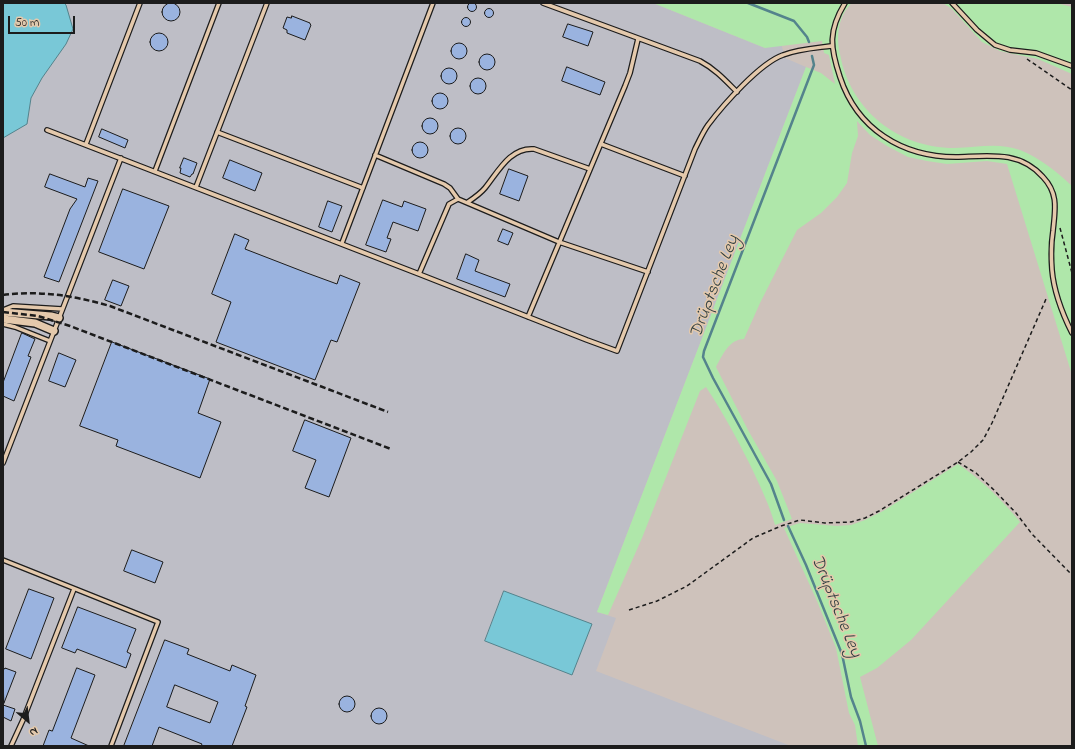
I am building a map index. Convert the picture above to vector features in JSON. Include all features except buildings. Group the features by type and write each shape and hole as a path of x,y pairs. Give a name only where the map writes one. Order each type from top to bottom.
{"street":[{"path":"3,311 59,318"},
{"path":"3,319 35,323 54,331"}],"lane":[{"path":"86,144 140,3"},
{"path":"155,171 219,3"},
{"path":"196,187 268,3"},
{"path":"342,243 433,3"},
{"path":"543,3 700,61 712,68 737,92"},
{"path":"845,3 838,15 832,36 835,63 847,96 868,123 887,139 910,150 925,154 956,157 980,155 1006,156 1032,167 1049,184 1056,209 1052,249 1052,271 1059,305 1072,333"},
{"path":"952,3 977,30 995,45 1010,50 1036,53 1072,66"},
{"path":"528,317 630,73 638,39"},
{"path":"47,130 342,243 617,351 695,149 703,132 737,92 758,72 780,56 832,46"},
{"path":"217,132 363,188"},
{"path":"601,144 685,176"},
{"path":"468,202 484,189 511,156 518,151 528,148 590,169"},
{"path":"375,155 444,184 450,188 458,198 559,242 648,272"},
{"path":"3,463 121,158"},
{"path":"419,274 448,204 458,198"},
{"path":"3,311 13,306 62,308"},
{"path":"3,324 15,327 50,341"},
{"path":"3,560 158,622 111,746"},
{"path":"16,746 12,745 74,589"}],"path":[{"path":"1026,58 1044,69 1072,90"},
{"path":"1060,227 1072,273"},
{"path":"629,610 657,601 687,586 753,538 800,520 839,523 851,522 866,518 958,462 977,447 988,433 1046,299"},
{"path":"958,462 976,473 994,490 1016,513 1032,534 1072,575"}],"shaded area":[{"path":"3,3 653,3 765,48 775,21 785,58 806,67 597,612 616,618 596,671 791,746 3,746"}],"green space":[{"path":"653,3 852,3 847,8 839,27 838,41 840,54 845,74 854,92 866,108 880,122 896,133 914,141 933,146 954,148 1003,146 1020,150 1041,161 1072,186 1072,375 1007,164 987,161 947,164 908,157 870,135 857,121 858,136 852,153 847,183 837,197 821,213 797,230 760,303 744,339 730,345 716,367 748,430 777,481 792,519 775,525 766,499 749,462 706,387 700,391 642,538 608,615 597,612 806,67 821,73 835,84 829,55 824,53 822,41 765,48"},
{"path":"943,3 1056,3 1072,7 1072,74 1038,59 1000,51 982,42 952,9"},
{"path":"958,464 991,491 1020,522 911,640 877,668 860,677 878,746 858,746 855,725 849,713 836,648 817,601 784,528 800,523 837,526 851,525 865,520 883,511"}],"water":[{"path":"3,3 64,3 66,5 73,29 66,44 42,78 31,98 27,124 3,138"},
{"path":"504,591 592,624 572,675 485,641"}],"waterway":[{"name":"Drüptsche Ley","path":"748,3 794,21 807,37 809,42"},
{"name":"Drüptsche Ley","path":"784,520 771,484 703,357 814,65 812,56"},
{"name":"Drüptsche Ley","path":"788,526 806,565 842,654 851,697 860,721 866,746"}],"railway":[{"path":"3,295 30,293 57,295 84,299 110,306 388,412"},
{"path":"3,312 38,316 70,326 391,449"}]}
